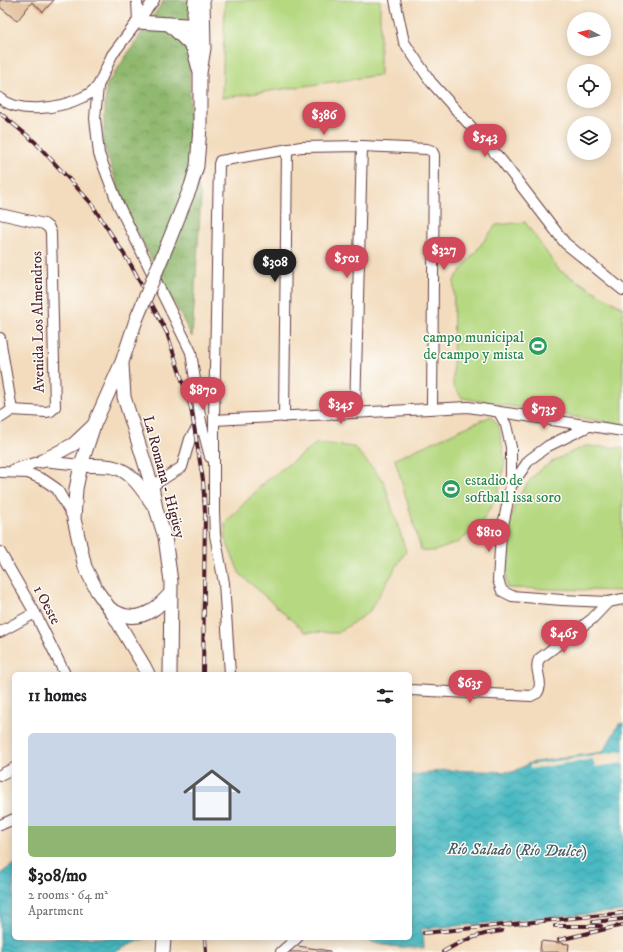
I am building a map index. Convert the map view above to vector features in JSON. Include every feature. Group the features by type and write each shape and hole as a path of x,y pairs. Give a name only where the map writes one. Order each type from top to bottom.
{"main road":[{"name":"La Romana - Higüey","path":"147,672 110,609 97,591 85,567 74,519 76,489 81,465 94,425 122,362 136,320 191,186 197,166 200,127 200,73 204,48 194,0"},
{"name":"La Romana - Higüey","path":"200,73 193,47 199,26 203,0"},
{"path":"138,22 199,26"},
{"path":"169,24 193,47"},
{"name":"La Romana - Higüey","path":"122,362 124,397 152,486 156,509 165,537 171,582 170,672"},
{"path":"42,461 74,444 94,425"},
{"path":"81,465 114,467 126,472 137,482 156,509"},
{"path":"110,609 126,616 141,616 159,605 170,594"},
{"path":"155,952 156,940"},
{"path":"163,952 164,940"}],"street":[{"path":"137,0 138,22"},
{"path":"154,0 112,55 98,86 95,118 99,154 118,204 191,352 201,422 213,471"},
{"path":"395,0 404,42 431,82 502,161 565,243 623,290"},
{"path":"0,98 4,101 24,108 50,108 67,104 85,96 98,86"},
{"path":"355,412 362,146"},
{"path":"230,672 224,583 215,535 213,471 219,164 222,160 301,147 362,146 428,149 432,151 434,155 432,408"},
{"path":"284,417 287,149"},
{"name":"Avenida Los Almendros","path":"0,214 44,224 49,228 51,233 55,407 51,411 46,412 12,410"},
{"path":"0,338 12,410 0,418"},
{"path":"214,420 468,407 623,431"},
{"path":"499,412 506,425 511,447 511,486 501,535 498,580 502,591 512,596 562,600 608,602 623,599"},
{"path":"152,486 182,467 190,439 201,422"},
{"path":"511,486 529,460 548,446 589,426"},
{"path":"0,472 42,461 81,465"},
{"path":"0,472 28,473 44,480 57,489 74,519"},
{"name":"1 Oeste","path":"0,552 36,613 64,672"},
{"path":"412,690 531,696 537,694 540,686 537,667 539,659 592,619 608,602"},
{"path":"0,632 36,613"},
{"path":"0,775 12,769"},
{"path":"0,825 12,820"},
{"path":"281,952 295,940"}],"green space":[{"path":"164,0 189,0 190,157 201,197 192,337 125,208 103,143 106,86"},
{"path":"225,0 380,0 380,75 222,98"},
{"name":"campo municipal de campo y mista","path":"525,222 559,270 623,308 623,425 462,398 453,385 454,280 496,225"},
{"name":"estadio de softball issa soro","path":"491,416 499,427 505,461 497,497 480,525 459,542 435,551 421,550 395,459"},
{"path":"317,443 354,447 383,480 406,551 369,612 338,633 305,632 240,574 225,539 225,523 266,481"},
{"path":"586,446 623,448 623,591 507,588 505,549 515,505 520,495 526,485 544,467"}],"water":[{"name":"Río Salado (Río Dulce)","path":"623,723 623,911 422,929 420,930 423,932 424,948 384,945 367,940 412,940 412,776 444,770 513,772 530,763 603,752 619,724"},
{"path":"12,865 12,940 142,940 115,952 0,952 0,874"}],"pier":[{"path":"623,751 623,763 595,767 593,759 530,769 530,765"}],"building":[{"path":"0,0 54,0 43,12 32,2 17,21 0,7"},
{"path":"541,941 569,944 568,952 540,952"},
{"path":"291,945 330,951 330,952 290,952"}],"railway":[{"path":"0,113 35,142 91,203 131,265 167,333 191,408 203,480 205,512 203,672"},
{"path":"424,933 623,913"},
{"path":"593,922 623,919"},
{"path":"559,940 623,925"},
{"path":"555,926 601,926"},
{"path":"443,952 471,938 502,931"},
{"path":"205,940 206,952"}],"place":[{"name":"campo municipal de campo y mista","path":"538,346"},
{"name":"estadio de softball issa soro","path":"451,489"}]}
